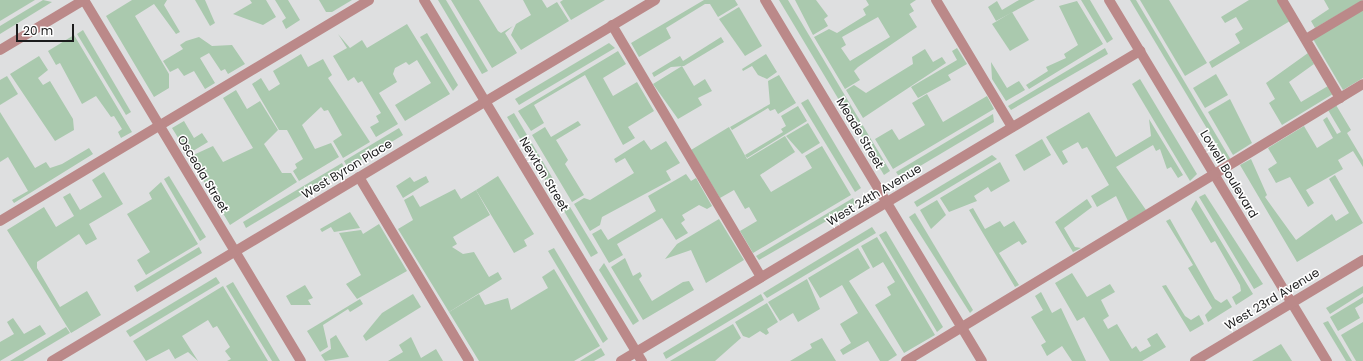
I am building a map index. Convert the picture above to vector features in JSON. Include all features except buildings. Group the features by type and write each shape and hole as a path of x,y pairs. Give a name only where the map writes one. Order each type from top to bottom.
{"street":[{"path":"0,50 84,0"},
{"name":"Osceola Street","path":"84,0 300,361"},
{"path":"0,221 369,0"},
{"name":"Newton Street","path":"424,0 642,361"},
{"name":"West Byron Place","path":"52,361 655,0"},
{"name":"Meade Street","path":"765,0 982,361"},
{"path":"936,0 1012,127"},
{"name":"Lowell Boulevard","path":"1109,0 1327,361"},
{"path":"1282,0 1340,98"},
{"path":"1306,39 1363,5"},
{"path":"612,25 761,277"},
{"name":"West 24th Avenue","path":"621,361 1140,51"},
{"path":"906,361 1363,84"},
{"path":"359,177 469,361"},
{"name":"West 23rd Avenue","path":"1195,361 1363,260"}],"green space":[{"path":"0,0 35,0 0,21"},
{"path":"43,0 52,2 0,34 0,26"},
{"path":"132,0 167,0 164,5 180,32 176,34 154,4 135,16 169,74 169,88 154,97 106,16"},
{"path":"195,0 205,0 215,23 210,26"},
{"path":"250,0 266,0 276,17 263,25 233,14 252,3"},
{"path":"275,0 288,0 300,20 286,29 282,21 286,18"},
{"path":"319,0 352,0 332,12 326,12"},
{"path":"438,0 446,0 488,71 482,74"},
{"path":"451,0 479,0 498,31 501,33 513,26 505,33 517,53 492,68"},
{"path":"523,0 542,0 547,8 557,2 569,21 521,50 511,35 516,24 531,15"},
{"path":"563,0 605,0 571,20 560,2"},
{"path":"704,0 735,0 738,5 718,17 710,4 705,4 666,28 671,38 639,57 631,43"},
{"path":"779,0 788,0 890,171 884,175"},
{"path":"795,0 816,0 828,16 824,19 828,26 813,35"},
{"path":"866,0 916,0 910,4 914,11 909,14 917,27 858,67 854,71 860,80 845,89 814,37 829,29 837,33 866,15 863,9 869,5","holes":["878,17 890,37 850,61 841,48 846,45 842,37"]},
{"path":"1019,0 1035,0 996,21 988,7 997,1 1002,10"},
{"path":"1081,0 1090,0 1113,39 1107,43"},
{"path":"1130,0 1136,0 1231,160 1227,162"},
{"path":"1140,0 1169,0 1207,63 1185,76"},
{"path":"1249,0 1277,0 1290,21 1212,68 1209,62 1240,43 1235,34 1243,29 1236,17 1225,23 1221,17"},
{"path":"1324,0 1363,0 1315,28 1311,21 1329,9"},
{"path":"1077,1 1103,44 1029,89 1026,85 1048,71 1046,67 1066,58 1064,54 1078,45 1059,6"},
{"path":"739,7 762,46 745,56 719,19"},
{"path":"1363,9 1363,78 1343,90 1313,39"},
{"path":"1012,12 1029,40 1010,51 992,24"},
{"path":"407,24 450,94 405,121 395,105 431,83 417,60 409,65 406,62 395,68 393,74 397,82 379,93 398,124 376,137 370,127 379,122 376,116 381,113 362,81 358,83 354,77 348,81 333,56 347,48 338,34 350,48 362,40 367,48"},
{"path":"83,30 131,112 126,115 77,34"},
{"path":"427,33 458,85 453,91 420,37"},
{"path":"74,35 132,132 121,138 118,132 122,129 114,116 111,117 96,96 82,104 60,63 56,65 48,51"},
{"path":"199,37 212,46 232,45 245,64 228,74 225,69 221,71 209,53 200,58 215,83 205,89 194,71 184,76 178,68 170,72 163,61 183,49 180,45 186,41"},
{"path":"721,37 724,42 684,66 671,67 654,77 652,73 680,56 683,61"},
{"path":"609,43 615,48 519,105 515,99"},
{"path":"957,48 967,64 948,75 951,80 918,98 911,87 957,60 952,51"},
{"path":"1105,48 1108,54 1011,110 1008,106"},
{"path":"925,49 933,62 942,57 946,63 863,118 846,90 854,85 866,93 913,64 912,57"},
{"path":"618,51 626,64 603,78 613,96 637,82 654,111 628,127 635,138 623,145 585,75 534,105 544,123 531,131 518,111"},
{"path":"1308,53 1314,64 1289,82 1301,102 1328,86 1333,94 1282,125 1269,103 1275,99 1266,83"},
{"path":"301,54 308,67 323,59 332,75 328,78 370,142 343,158 333,141 342,135 328,110 324,111 321,107 302,125 315,149 331,143 339,157 299,181 293,171 297,168 295,164 303,159 287,130 279,130 252,84 261,78 269,91 280,84 273,71"},
{"path":"766,54 777,72 767,79 758,75 752,66 743,71 742,69"},
{"path":"39,56 48,70 38,78 43,85 50,81 73,119 74,130 55,141 10,74"},
{"path":"991,62 1007,88 1019,81 1025,90 1006,101 992,79"},
{"path":"682,66 694,86 705,79 712,91 698,98 702,105 678,119 653,84"},
{"path":"1216,74 1228,95 1205,108 1193,88"},
{"path":"779,75 796,103 778,114 775,109 770,111 768,108 732,130 730,127 770,104 768,81"},
{"path":"7,76 18,94 0,105 0,80"},
{"path":"1140,79 1197,174 1190,181 1132,84"},
{"path":"236,90 247,109 260,101 278,130 264,144 282,173 291,173 297,182 230,225 189,157 213,146 223,162 253,148 223,98"},
{"path":"927,94 943,122 987,96 994,109 893,169 875,139 892,129 899,140 925,125 912,103"},
{"path":"808,99 861,188 855,192 801,103"},
{"path":"1230,99 1252,143 1233,155 1208,112"},
{"path":"1336,105 1351,130 1347,133 1363,160 1363,167 1353,151 1338,160 1343,169 1306,190 1314,203 1308,207 1290,177 1276,183 1268,169 1277,163 1268,148 1304,126 1317,148 1333,138 1323,120 1327,117 1337,134 1341,132 1328,110"},
{"path":"798,106 807,121 747,158 745,155 783,132 781,129 786,126 781,116"},
{"path":"0,112 35,168 46,162 50,168 62,164 89,148 93,154 14,203 12,200 28,191 8,157 0,162"},
{"path":"1089,112 1116,157 1151,136 1149,119 1183,175 1178,178 1171,167 1167,169 1160,149 1156,151 1153,145 1116,167 1146,210 1128,221 1116,196 1097,207 1091,196 1109,185 1087,147 1082,149 1078,142 1062,151 1068,162 1063,165 1046,137"},
{"path":"514,113 556,184 550,188 507,117"},
{"path":"993,114 994,122 900,178 896,172"},
{"path":"184,121 194,138 202,133 208,142 188,154 172,128"},
{"path":"578,121 581,125 556,140 568,160 565,164 584,195 572,202 532,135 545,127 551,137"},
{"path":"808,123 820,143 802,154 786,136"},
{"path":"729,127 747,159 785,136 795,152 760,175 771,192 812,168 805,156 822,146 851,195 753,253 740,231 757,221 749,207 745,209 734,190 720,198 691,150"},
{"path":"399,128 403,135 348,168 344,161"},
{"path":"1042,139 1051,155 1024,171 1015,155"},
{"path":"644,140 651,150 666,141 680,163 666,171 671,180 602,217 600,225 590,231 574,204 584,198 590,200 634,173 625,158 616,163 614,159"},
{"path":"992,155 997,159 917,207 914,202"},
{"path":"1251,159 1267,195 1265,197 1296,240 1332,214 1336,221 1349,213 1329,179 1335,175 1363,223 1297,262 1240,165"},
{"path":"1000,162 1010,181 991,192 988,187 974,196 977,201 949,212 940,198"},
{"path":"342,163 345,169 246,228 243,222"},
{"path":"104,172 123,204 89,224 97,239 86,245 79,234 37,262 37,268 60,307 87,291 101,315 71,333 7,230 44,207 56,227 74,216 63,197 70,193 80,210 102,197 92,180"},
{"path":"686,174 691,181 696,178 712,206 707,209 699,205 682,215 685,220 681,223 688,233 676,240 662,218 617,244 623,255 609,263 592,234 601,229 608,240 656,211 648,196"},
{"path":"169,176 206,237 200,241 164,179"},
{"path":"426,176 429,182 403,198 396,186 410,177 414,182"},
{"path":"498,176 534,234 524,240 527,246 514,253 476,190"},
{"path":"161,182 198,244 146,275 137,260 150,252 127,214 152,199 149,193"},
{"path":"455,189 461,199 476,190 490,215 453,237 457,244 452,247 463,254 474,252 489,277 498,272 502,279 449,312 398,229 413,220 404,200 413,195 420,207"},
{"path":"1205,194 1263,284 1254,289 1199,197"},
{"path":"853,198 856,204 759,260 756,256"},
{"path":"1087,199 1092,207 1064,228 1075,247 1081,248 1073,252 1055,222"},
{"path":"937,200 946,215 931,229 920,210"},
{"path":"1196,200 1253,294 1236,305 1232,297 1241,291 1240,285 1215,241 1211,243 1191,209"},
{"path":"570,207 598,253 591,257 564,211"},
{"path":"973,208 985,229 1000,221 1004,227 1014,221 1027,242 1022,245 1019,241 999,253 1019,285 1015,287 969,210"},
{"path":"350,212 360,228 334,232 331,227 322,232 320,229"},
{"path":"915,213 973,310 970,313 909,217"},
{"path":"719,219 744,260 706,283 691,250 665,259 677,244"},
{"path":"1170,219 1215,299 1221,303 1227,299 1232,307 1208,322 1205,315 1212,308 1188,268 1193,265 1166,221"},
{"path":"379,224 407,271 357,299 346,284 361,275 339,233 361,230 363,234"},
{"path":"872,227 876,233 767,298 763,293"},
{"path":"886,231 943,327 937,332 879,235"},
{"path":"877,237 935,335 904,353 875,305 891,295 887,287 895,282 883,262 873,268 861,246"},
{"path":"199,247 202,253 137,292 134,286"},
{"path":"554,248 608,339 603,343 548,251"},
{"path":"858,248 870,268 849,281 897,355 888,361 880,361 868,341 843,355 840,350 851,343 840,324 858,313 842,285 820,298 808,278"},
{"path":"625,258 633,276 640,272 642,276 639,279 652,301 683,282 689,281 694,290 643,320 611,267"},
{"path":"604,263 639,321 633,325 599,270"},
{"path":"554,269 600,346 574,361 479,361 449,312 479,294 485,305 508,298 511,310 548,288 542,277"},
{"path":"1072,273 1087,297 1110,284 1115,292 1101,300 1109,316 1103,320 1108,329 1117,324 1132,349 1136,346 1140,352 1151,346 1147,339 1157,333 1166,347 1142,361 1110,361 1084,317 1077,321 1055,283"},
{"path":"216,277 220,283 130,337 126,331"},
{"path":"807,279 820,309 798,322 793,313 780,321 768,302"},
{"path":"233,282 280,361 272,361 226,286"},
{"path":"305,285 313,298 308,300 311,305 291,305 286,296"},
{"path":"1166,285 1185,316 1191,320 1199,315 1204,324 1190,332 1162,286"},
{"path":"223,286 268,361 227,361 231,359 225,351 230,347 217,326 213,328 208,320 182,336 198,361 188,352 175,359 169,349 146,361 133,341"},
{"path":"1363,286 1363,293 1330,314 1326,308"},
{"path":"1041,292 1052,313 1061,308 1086,361 1072,361 1062,346 1047,356 1041,345 1046,342 1031,317 1043,310 1035,296"},
{"path":"413,294 421,307 366,341 363,336 382,313"},
{"path":"761,294 764,300 666,359 663,353"},
{"path":"1363,297 1363,303 1355,308 1360,318 1338,331 1330,317"},
{"path":"360,299 363,304 350,312 348,309 323,325 328,347 320,352 307,331"},
{"path":"767,303 778,322 767,329 769,333 766,335 760,331 749,338 743,336 735,322"},
{"path":"13,318 24,334 40,325 46,334 0,361 0,342 14,334 7,322"},
{"path":"1328,321 1352,361 1346,361 1323,323"},
{"path":"1363,322 1363,361 1356,361 1341,335"},
{"path":"733,324 741,338 715,361 670,361"},
{"path":"66,327 70,333 23,361 10,361"},
{"path":"336,335 349,357 325,361 321,355 331,349 330,339"},
{"path":"411,337 421,358 436,349 443,361 388,361 403,352 399,345"},
{"path":"822,338 836,361 790,361 812,348 810,344"},
{"path":"1281,344 1292,361 1252,361"},
{"path":"601,348 605,355 594,361 580,361"}]}
